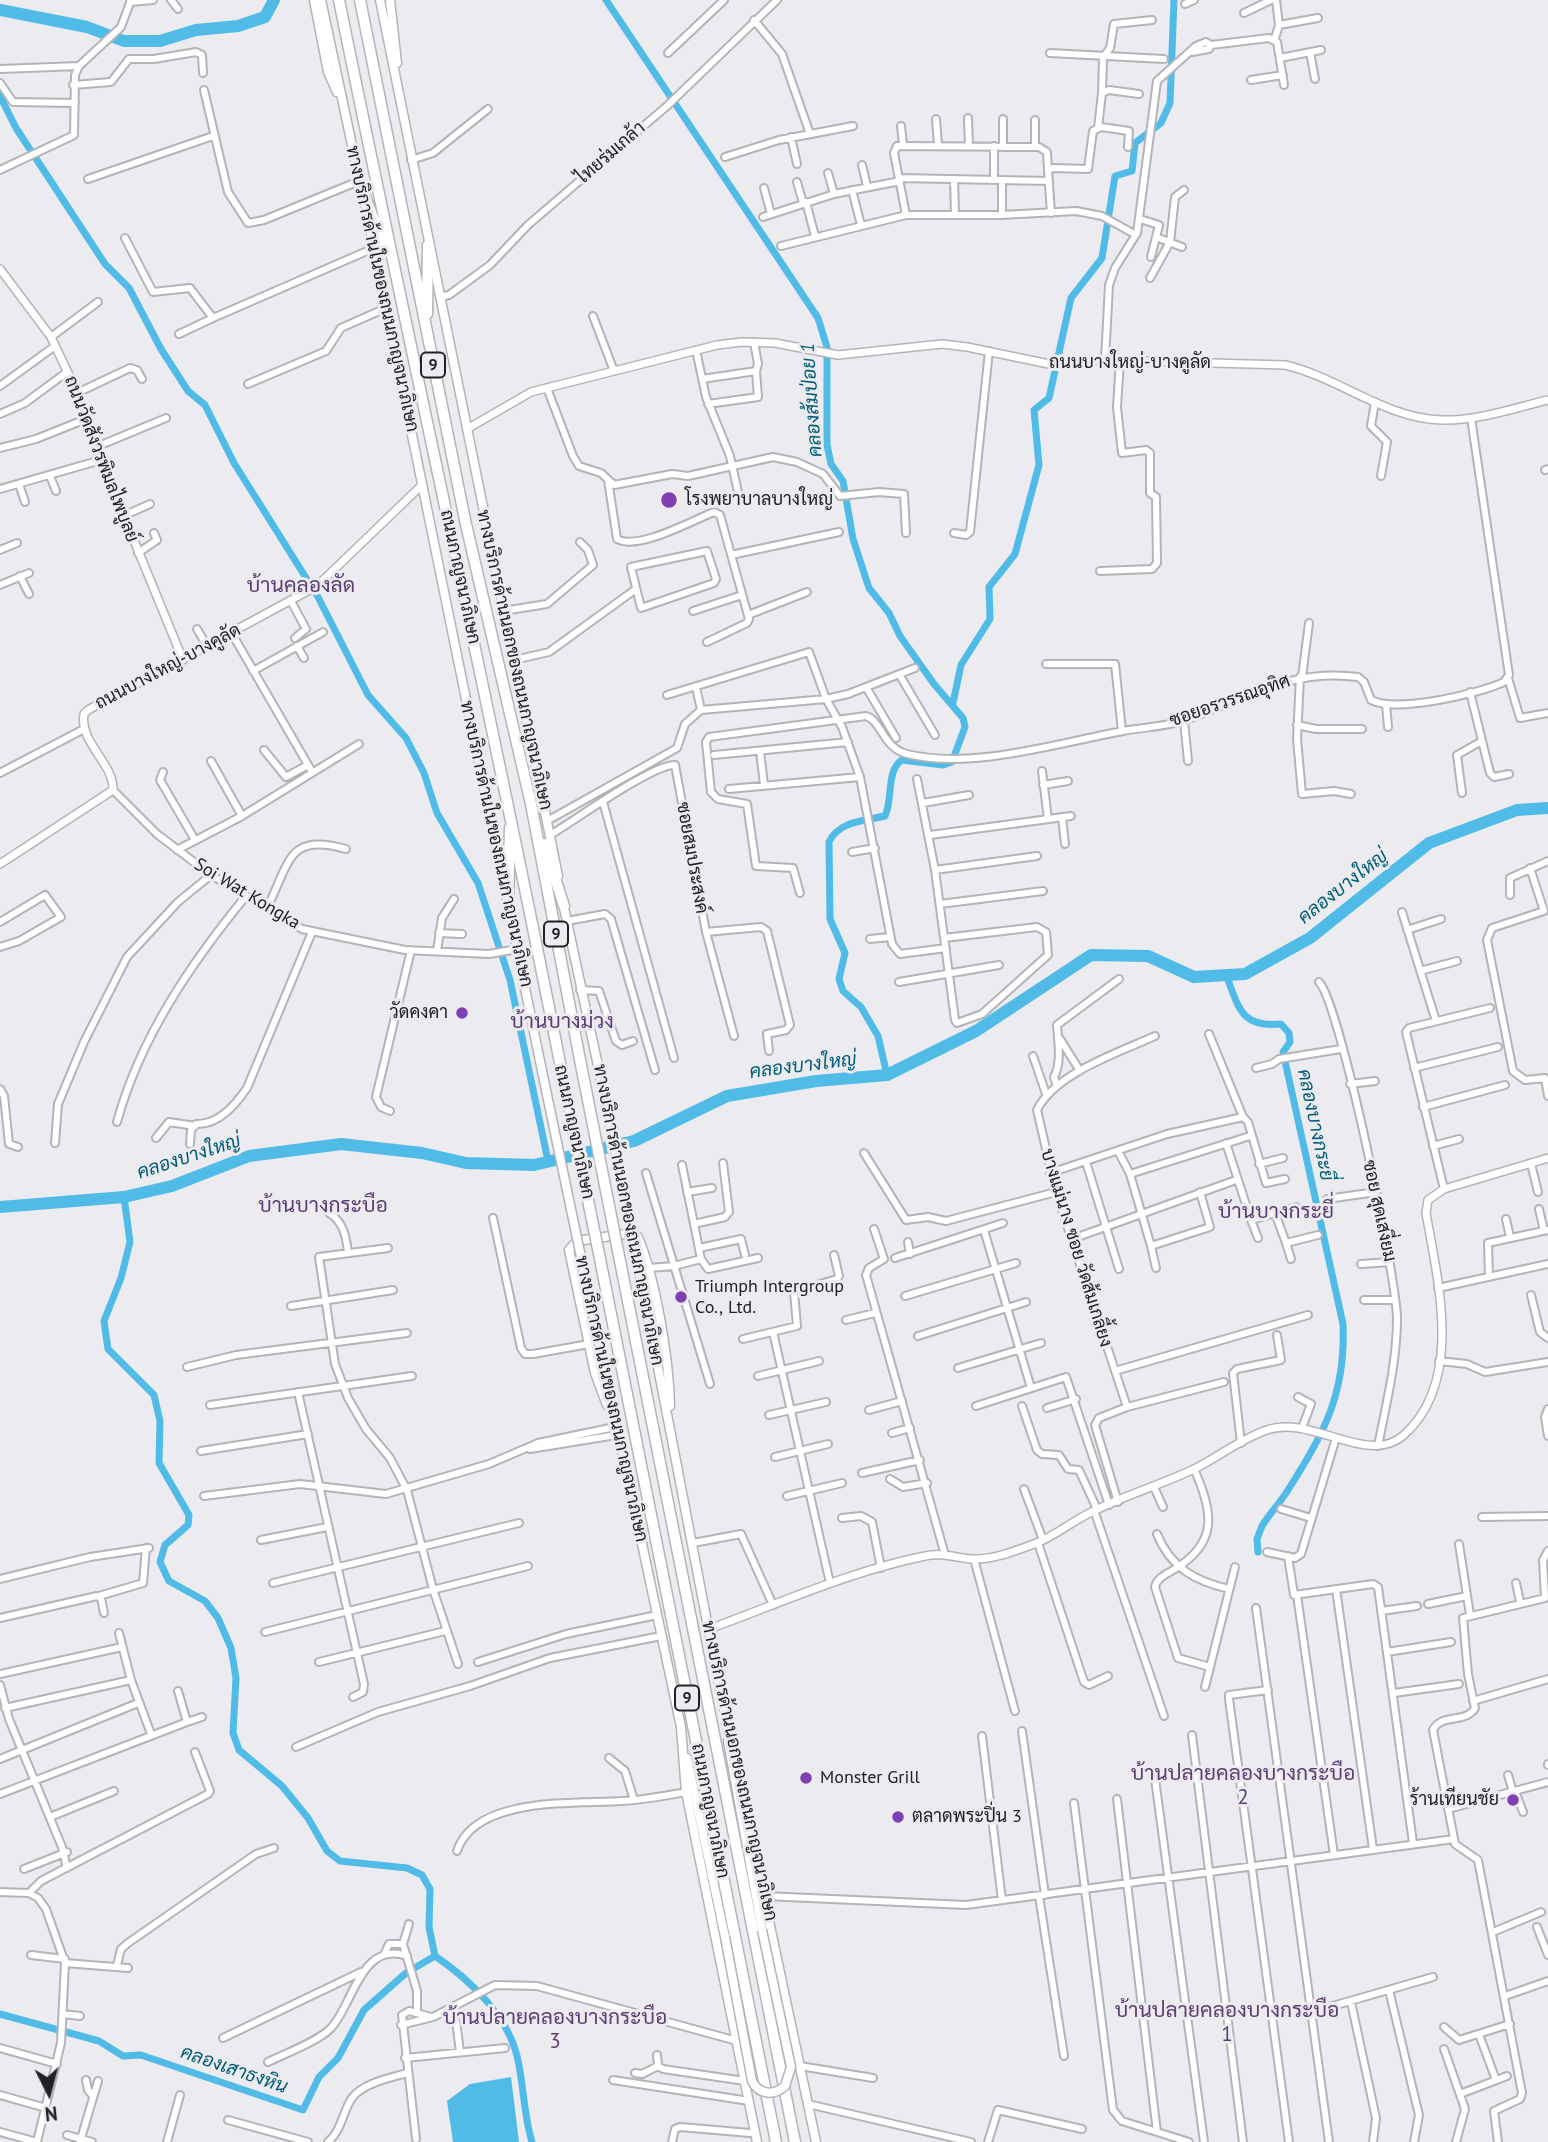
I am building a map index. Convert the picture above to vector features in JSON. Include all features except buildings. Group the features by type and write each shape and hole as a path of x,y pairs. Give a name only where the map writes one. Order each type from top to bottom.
{"highway":[{"name":"ถนนกาญจนาภิเษก","path":"339,0 394,272 510,806 776,2142"},
{"name":"ถนนกาญจนาภิเษก","path":"360,0 465,520 531,804 580,1065 797,2142"},
{"path":"360,184 394,272"},
{"path":"427,334 428,244"},
{"path":"531,804 564,906"},
{"path":"508,901 510,806"}],"main road":[{"path":"314,0 328,72 345,108"},
{"name":"ทางบริการด้านในของถนนกาญจนาภิเษก","path":"321,0 615,1427 681,1727 686,1792 757,2142"},
{"name":"ทางบริการด้านนอกของถนนกาญจนาภิเษก","path":"380,0 580,990 635,1248 722,1700 816,2142"},
{"path":"390,0 397,52 397,82"},
{"path":"615,1427 597,1381 570,1246 576,1241 635,1234 640,1240 648,1268 666,1360 670,1426"},
{"path":"681,1727 752,2081 759,2090 772,2093 785,2086 791,2067 733,1783 722,1700"},
{"path":"750,2138 751,2114"}],"street":[{"path":"0,170 47,145 74,135 73,85 79,66 121,27 130,1 153,0"},
{"path":"171,0 178,9"},
{"path":"668,53 724,0"},
{"name":"ไทยร่มเกล้า","path":"439,297 449,295 490,265 528,225 667,106 777,0"},
{"path":"1185,4 1194,0"},
{"path":"1244,13 1274,0 1279,25 1275,38 1284,85"},
{"path":"1279,25 1318,18"},
{"path":"754,20 782,54 810,134"},
{"path":"1098,128 1104,58 1110,48 1114,24 1152,20"},
{"path":"1105,360 1109,285 1115,268 1136,235 1140,219 1157,82 1201,44 1275,38"},
{"path":"1280,58 1321,50"},
{"path":"73,85 111,82 129,59 196,52 202,55 203,73"},
{"path":"1310,52 1315,79"},
{"path":"1051,53 1104,58 1164,59"},
{"path":"0,69 79,66"},
{"path":"1251,80 1283,75"},
{"path":"0,83 13,102 75,103"},
{"path":"204,90 228,192 235,208 248,223 264,220 360,184"},
{"path":"1102,93 1109,90 1139,94"},
{"path":"411,160 433,153 488,109"},
{"path":"968,118 969,146"},
{"path":"936,119 937,145"},
{"path":"1003,119 1003,147"},
{"path":"1035,120 1035,147"},
{"path":"724,157 791,138 853,126"},
{"path":"901,126 903,145"},
{"path":"1048,170 1053,168 1085,171 1089,167 1093,131 1098,128 1129,131 1128,147"},
{"path":"88,179 213,136"},
{"path":"791,138 797,164"},
{"path":"906,215 894,148 903,145 1035,147 1047,152 1051,213"},
{"path":"994,146 1002,215"},
{"path":"862,165 867,187"},
{"path":"828,173 834,194"},
{"path":"763,217 834,194 900,179 1049,181"},
{"path":"954,179 955,215"},
{"path":"797,182 815,236"},
{"path":"764,188 771,214"},
{"path":"852,190 860,225"},
{"path":"1150,278 1170,242 1175,197 1184,190"},
{"path":"781,246 906,215 1002,215 1076,211 1102,216 1136,235"},
{"path":"1140,219 1159,225 1151,257"},
{"path":"1156,237 1182,247"},
{"path":"125,238 153,292 191,288 213,318"},
{"path":"178,334 374,248"},
{"name":"ถนนวัดสังวรพิมลไพบูลย์","path":"0,269 51,337 77,393 123,516 183,660"},
{"path":"51,337 98,302"},
{"path":"248,384 326,351 341,328 386,308"},
{"path":"593,316 614,371"},
{"path":"708,404 758,397 758,364 754,342"},
{"name":"ถนนบางใหญ่-บางคูลัด","path":"467,429 519,397 547,388 696,350 754,342 838,355 942,344 1049,364 1120,360 1285,365 1305,369 1375,402 1432,419 1471,418 1548,400"},
{"path":"0,386 55,346"},
{"path":"696,350 708,404 732,466 738,492"},
{"path":"954,533 966,535 970,532 989,351"},
{"path":"1100,571 1152,569 1157,563 1156,496 1150,493 1150,453 1146,450 1122,453 1117,407 1120,360"},
{"path":"77,393 130,368 137,370 142,379"},
{"path":"0,414 25,403 67,372"},
{"path":"702,379 756,372"},
{"path":"547,388 579,466 601,473 620,486 651,478 688,476 773,457 797,462 823,474 840,496 879,492 904,494 906,533"},
{"path":"1375,402 1371,426 1387,442 1381,476"},
{"path":"96,447 166,418"},
{"path":"1471,418 1508,678 1520,718 1548,713"},
{"path":"0,448 36,439 86,419"},
{"path":"0,489 50,477 101,460"},
{"path":"50,477 56,492"},
{"path":"608,480 617,539 624,542 652,538 714,512 720,515 748,615 747,623 706,642"},
{"path":"19,484 25,502"},
{"name":"ถนนบางใหญ่-บางคูลัด","path":"113,790 112,780 84,729 84,713 230,632 309,592 422,485"},
{"path":"123,516 150,505"},
{"path":"731,555 839,531"},
{"path":"138,553 157,540 155,533"},
{"path":"503,611 547,604 587,572 593,565 592,558 580,542"},
{"path":"0,550 17,543"},
{"path":"709,552 716,579 714,583 641,608 636,589 632,567 709,552"},
{"path":"0,585 29,573"},
{"path":"20,576 29,594"},
{"path":"514,660 549,652 636,589"},
{"path":"748,615 807,592"},
{"path":"693,611 742,595"},
{"path":"290,601 306,629 295,638"},
{"path":"1309,623 1297,725 1302,794 1334,791 1351,794"},
{"path":"197,629 207,646"},
{"path":"230,632 310,768"},
{"path":"253,671 323,632"},
{"path":"297,646 304,658"},
{"path":"667,695 809,652 825,699 839,720 860,776 891,944 900,954 946,948"},
{"path":"1046,664 1115,664 1122,731"},
{"path":"547,821 677,748 685,724 701,710 825,699 915,668"},
{"path":"898,674 935,735"},
{"name":"ซอยอรวรรณอุทิศ","path":"839,720 855,716 871,718 886,742 907,754 966,757 1009,754 1184,721 1252,691 1301,677 1358,677 1364,682 1371,700 1386,704"},
{"path":"1388,727 1386,704 1432,700 1470,692 1501,684 1508,678"},
{"path":"696,687 701,710"},
{"path":"866,687 896,738"},
{"path":"1470,692 1492,776 1509,774"},
{"path":"800,893 793,868 756,866 747,804 714,797 706,742 715,735 839,720"},
{"path":"1184,721 1188,761"},
{"path":"1297,725 1316,729 1362,729"},
{"path":"0,773 84,729"},
{"path":"1462,793 1457,755 1482,741"},
{"path":"715,755 848,742"},
{"path":"264,750 286,778 359,744"},
{"path":"760,751 764,785"},
{"path":"211,761 242,816"},
{"name":"ซอยสมประสงค์","path":"550,835 664,767 675,765 706,933 761,927 767,930 790,1025 786,1030 767,1034 769,1051"},
{"path":"177,850 242,816 310,768"},
{"path":"163,772 160,780 195,840"},
{"path":"1042,772 1048,819"},
{"path":"729,789 860,776"},
{"path":"916,779 930,835 955,1020 962,1024 982,1014 1044,958 1048,947 1046,932 1037,927 944,938"},
{"path":"1044,785 1068,781"},
{"path":"0,864 113,790"},
{"name":"Soi Wat Kongka","path":"113,790 177,850 211,876 312,932 411,950 489,954 518,949"},
{"path":"923,803 969,795"},
{"path":"603,802 674,1058"},
{"path":"930,835 1071,816"},
{"path":"1062,817 1065,844"},
{"path":"267,908 296,850 305,844 317,842 346,849"},
{"path":"852,852 875,848"},
{"path":"935,870 1037,856"},
{"path":"1510,895 1510,878 1548,861"},
{"path":"1530,868 1544,911 1492,928 1487,940 1513,1071 1525,1080 1546,1077 1548,1096"},
{"path":"55,1143 58,1104 84,1042 127,957 178,902 211,876"},
{"path":"940,904 1043,891"},
{"path":"0,922 45,895 61,917 19,941 0,947"},
{"path":"117,1122 125,1093 170,1000 209,942 246,896"},
{"path":"437,951 442,918 454,899"},
{"path":"1402,912 1436,1021"},
{"path":"567,921 605,914 611,919 655,1070"},
{"path":"1407,930 1441,919"},
{"path":"156,1138 169,1122 195,1126 235,1107 247,1088 312,932"},
{"path":"439,933 462,934"},
{"path":"706,933 734,1036"},
{"path":"870,939 890,937"},
{"path":"390,1111 381,1107 376,1097 411,950"},
{"path":"1420,971 1457,961"},
{"path":"899,982 999,965"},
{"path":"1080,1071 1060,1039 1057,1030 1059,1021 1119,979"},
{"name":"ซอย สุดเสงี่ยม","path":"1319,982 1327,993 1376,1192 1395,1300 1397,1320 1389,1392 1378,1446"},
{"path":"580,990 596,989 616,1041 622,1045 633,1041"},
{"path":"1444,1189 1406,1032 1436,1021 1490,1008"},
{"path":"1209,1034 1243,1117 1248,1122 1266,1183 1285,1179"},
{"path":"1033,1056 1046,1094 1080,1071 1156,1036"},
{"path":"1057,1086 1054,1077 1059,1068 1060,1039"},
{"path":"1414,1068 1498,1047"},
{"path":"1256,1068 1272,1064 1279,1059 1341,1049"},
{"path":"1350,1084 1375,1081"},
{"path":"1423,1107 1506,1085"},
{"path":"0,1089 4,1096 9,1144 18,1147"},
{"name":"บางแม่นาง ซอย วัดส้มเกลี้ยง","path":"1046,1094 1037,1115 1051,1173 1127,1406"},
{"path":"1051,1173 1167,1134 1243,1117"},
{"path":"190,1144 195,1126"},
{"path":"1129,1174 1250,1136"},
{"path":"1433,1146 1459,1139"},
{"path":"1226,1143 1236,1180 1258,1238"},
{"path":"1118,1151 1129,1174 1156,1268"},
{"path":"864,1153 906,1220 928,1216 946,1221 1056,1192"},
{"path":"1259,1164 1283,1158"},
{"path":"709,1629 831,1583 925,1556 945,1555 974,1559 1040,1542 1096,1510 1194,1469 1269,1429 1302,1428 1378,1446 1391,1443 1404,1435 1428,1405 1436,1386 1439,1361 1438,1288 1426,1206 1433,1194 1444,1189 1548,1158"},
{"path":"1086,1162 1119,1269"},
{"path":"694,1224 728,1215 723,1163"},
{"path":"1531,1164 1538,1192"},
{"path":"682,1165 701,1259 708,1269 758,1258"},
{"path":"646,1172 710,1384"},
{"path":"1072,1239 1236,1180"},
{"path":"687,1192 712,1188"},
{"path":"1151,1247 1210,1227 1200,1192"},
{"path":"1327,1199 1376,1192"},
{"path":"1251,1220 1296,1207"},
{"path":"1489,1277 1486,1247 1491,1241 1546,1230 1539,1209"},
{"path":"330,1213 338,1219 346,1237 348,1252"},
{"path":"1275,1213 1291,1258"},
{"path":"493,1218 521,1348 525,1354 589,1344"},
{"path":"1506,1219 1510,1237"},
{"path":"895,1258 1003,1223"},
{"path":"874,1229 884,1259 866,1270 875,1313 927,1482 945,1555"},
{"path":"984,1230 1031,1388"},
{"path":"1286,1243 1318,1235"},
{"path":"699,1248 741,1239 745,1255"},
{"path":"908,1242 910,1254"},
{"path":"388,1248 319,1257 330,1345 344,1388 366,1429 390,1458 407,1490 445,1631 458,1664"},
{"path":"743,1339 797,1326 795,1290 839,1278 834,1255"},
{"path":"648,1268 674,1266 701,1259"},
{"path":"1361,1265 1390,1262"},
{"path":"905,1296 1016,1263"},
{"path":"1438,1288 1548,1264"},
{"path":"291,1306 393,1290"},
{"path":"1531,1295 1540,1332 1548,1338"},
{"path":"1364,1300 1395,1300"},
{"path":"918,1336 1026,1302"},
{"path":"846,1320 875,1313"},
{"path":"1115,1371 1308,1315"},
{"path":"773,1332 831,1583"},
{"path":"187,1367 236,1355 407,1333"},
{"path":"1241,1443 1233,1373 1237,1369 1281,1360 1277,1335"},
{"path":"958,1368 1041,1343"},
{"path":"758,1376 818,1361"},
{"path":"1439,1361 1467,1364 1485,1372 1548,1362"},
{"path":"210,1405 344,1388 412,1376"},
{"path":"976,1406 1066,1377 1076,1399 1109,1505"},
{"path":"1118,1502 1095,1425 1099,1418 1127,1406 1224,1382"},
{"path":"298,1392 364,1688 353,1697"},
{"path":"1298,1397 1311,1404 1302,1428"},
{"path":"1047,1408 1076,1399"},
{"path":"869,1410 902,1401"},
{"path":"769,1415 826,1402"},
{"path":"1022,1406 1037,1450 1042,1454 1059,1455 1068,1469 1079,1469 1096,1510 1164,1716"},
{"path":"1548,1409 1545,1417 1548,1436"},
{"path":"204,1496 255,1488 319,1485 386,1494 407,1490 528,1449 615,1427"},
{"path":"892,1433 910,1429"},
{"path":"201,1451 307,1434"},
{"path":"1267,1552 1299,1557 1301,1554 1332,1436"},
{"path":"775,1457 828,1444"},
{"path":"862,1473 920,1460"},
{"path":"1194,1469 1209,1505 1208,1531 1198,1550 1158,1579 1155,1587 1175,1653 1183,1660 1210,1667"},
{"path":"890,1479 903,1487 927,1482"},
{"path":"787,1496 842,1483"},
{"path":"1154,1487 1163,1507"},
{"path":"1024,1489 1084,1682 1089,1685 1108,1676"},
{"path":"1281,1509 1311,1518"},
{"path":"842,1518 861,1516 872,1522 881,1568"},
{"path":"1482,1517 1548,1516"},
{"path":"273,1583 519,1523"},
{"path":"261,1540 327,1527"},
{"path":"693,1543 741,1534 773,1605"},
{"path":"1157,1534 1167,1555 1195,1580 1229,1589"},
{"path":"1459,1544 1470,1615"},
{"path":"0,1579 90,1557 148,1548 143,1583 99,1596 0,1618"},
{"path":"1498,2142 1494,2111 1520,2099 1522,2093 1478,1860 1459,1849 1454,1839 1433,1730 1440,1722 1473,1713 1462,1620 1470,1615 1546,1598 1543,1560 1548,1551"},
{"path":"1288,1556 1292,1593 1297,1595 1377,1585 1413,1843"},
{"path":"974,1559 1015,1711"},
{"path":"265,1632 528,1566"},
{"path":"1205,1687 1235,1567"},
{"path":"1516,1583 1520,1602"},
{"path":"1336,1589 1373,1849"},
{"path":"1297,1595 1334,1855"},
{"path":"99,1596 104,1614"},
{"path":"1428,1604 1467,1596"},
{"path":"1381,1611 1418,1606"},
{"path":"1256,1608 1329,2142"},
{"path":"478,1662 566,1634 657,1615"},
{"path":"319,1662 445,1631"},
{"path":"119,1633 138,1703 151,1734"},
{"path":"296,1747 378,1712 470,1686 550,1658 661,1636"},
{"path":"1387,1651 1451,1642"},
{"path":"0,1674 122,1647"},
{"path":"1473,1701 1548,1679"},
{"path":"3,1707 131,1680"},
{"path":"1394,1693 1459,1684"},
{"path":"0,1685 3,1707 70,1866"},
{"path":"1268,1690 1229,1695 1289,2142"},
{"path":"178,1691 187,1722"},
{"path":"0,1759 138,1703"},
{"path":"0,1794 151,1734 202,1717"},
{"path":"0,1723 9,1719"},
{"path":"1022,1731 1064,2056"},
{"path":"1192,1735 1244,2142"},
{"path":"982,1736 1002,1900"},
{"path":"29,1893 41,1881 208,1794 195,1752"},
{"path":"609,1758 625,1771 634,1800"},
{"path":"1508,1774 1523,1812"},
{"path":"1155,1779 1204,2142"},
{"path":"1448,1809 1548,1782"},
{"path":"50,1817 114,1791"},
{"path":"457,1851 469,1829 501,1813 547,1804 634,1800 686,1792"},
{"path":"1118,1800 1157,2132"},
{"path":"1074,1803 1113,2110 1122,2121 1189,2142"},
{"path":"764,1896 959,1905 1454,1839"},
{"path":"117,1965 121,1949 128,1943 256,1854 274,1848"},
{"path":"24,1869 64,1851"},
{"path":"0,1892 29,1893 38,1898 46,1909 65,1961 61,2042 37,2142 0,2132"},
{"path":"1493,1932 1541,1912"},
{"path":"409,1924 403,1944 417,1991 417,2012"},
{"path":"1537,1927 1548,1955"},
{"path":"384,1955 389,1944 403,1944"},
{"path":"223,2038 363,1971 384,1955 393,1953 408,1960"},
{"path":"31,1955 128,1968"},
{"path":"268,2062 328,2031 363,1971"},
{"path":"1312,2012 1433,1977"},
{"path":"1505,1996 1548,1981"},
{"path":"401,2025 433,2017 495,1986 537,1986 737,2041"},
{"path":"1389,1990 1419,2115 1414,2142"},
{"path":"1351,2002 1376,2119 1373,2142"},
{"path":"416,2139 401,2025 404,2012 417,2012 433,2017"},
{"path":"63,2014 80,2016"},
{"path":"456,2021 460,2052"},
{"path":"1444,2027 1459,2040 1510,2024"},
{"path":"1480,2037 1496,2080"},
{"path":"0,2048 57,2064"},
{"path":"405,2058 505,2048"},
{"path":"1444,2049 1465,2109 1457,2142"},
{"path":"657,2055 658,2066"},
{"path":"658,2066 669,2071 745,2081"},
{"path":"635,2073 642,2074 658,2066"},
{"path":"800,2066 873,2078"},
{"path":"328,2142 339,2130 353,2096 376,2083 407,2073"},
{"path":"1460,2094 1507,2076"},
{"path":"86,2080 89,2093 93,2096"},
{"path":"613,2080 749,2101"},
{"path":"80,2141 98,2081"},
{"path":"0,2095 46,2108"},
{"path":"167,2142 180,2095"},
{"path":"808,2104 971,2142"},
{"path":"988,2142 998,2110 1082,2129"},
{"path":"229,2120 308,2142"},
{"path":"672,2142 675,2129 680,2127 750,2138"},
{"path":"67,2135 80,2141 92,2142"}],"water":[{"path":"511,2077 519,2142 453,2142 447,2101 470,2084"}],"waterway":[{"path":"0,10 87,27 124,41 160,41 196,30 238,26 265,17 274,0"},
{"name":"คลองส้มป่อย 1","path":"606,0 818,318 827,347 827,445 831,464 843,481 853,539 869,588 889,613 900,636 934,684 963,718 965,727 952,762 943,765 902,760 894,771 885,816 846,826 833,835 829,842 830,919 845,953 839,979 843,991 861,1007 878,1036 887,1075"},
{"path":"953,703 961,665 990,619 989,587 1015,554 1039,465 1034,410 1049,398 1071,298 1102,258 1115,176 1132,171 1135,143 1161,123 1170,103 1174,0"},
{"path":"0,96 16,128 105,264 129,288 161,349 188,391 205,405 234,463 318,597 368,695 406,738 424,773 437,813 478,883 510,980 548,1161"},
{"name":"คลองบางใหญ่","path":"0,1207 124,1197 172,1186 249,1156 341,1144 422,1153 466,1163 534,1165 634,1141 727,1096 816,1081 887,1075 976,1031 1091,955 1148,956 1194,977 1245,974 1310,938 1429,843 1517,810 1548,808"},
{"name":"คลองบางกระยี่","path":"1226,975 1238,1006 1249,1019 1257,1023 1281,1024 1289,1033 1290,1042 1283,1052 1343,1324 1341,1371 1330,1412 1301,1469 1262,1526 1257,1539 1258,1552"},
{"path":"124,1197 130,1242 121,1278 104,1321 108,1349 154,1395 160,1421 159,1463 189,1515 188,1525 165,1545 160,1562 169,1581 205,1601 218,1618 231,1648 236,1678 233,1733 239,1750 282,1786 308,1818 327,1851 340,1861 407,1868 422,1875 430,1889 429,1927 435,1956 485,1999 496,2012 512,2041 532,2142"},
{"name":"คลองเสาธงหิน","path":"0,2014 99,2041 123,2056 141,2055 303,2110 319,2077 338,2058 364,2010 406,1973 435,1956"}],"place":[{"name":"โรงพยาบาลบางใหญ่","path":"669,500"},
{"name":"วัดคงคา","path":"462,1013"},
{"name":"Triumph Intergroup Co., Ltd.","path":"681,1297"},
{"name":"Monster Grill","path":"806,1778"},
{"name":"ร้านเทียนชัย","path":"1513,1800"},
{"name":"ตลาดพระปิ่น 3","path":"898,1817"}],"district":[{"name":"บ้านคลองลัด","path":"301,586"},
{"name":"บ้านบางม่วง","path":"562,1022"},
{"name":"บ้านบางกระบือ","path":"323,1206"},
{"name":"บ้านบางกระยี่","path":"1276,1212"},
{"name":"บ้านปลายคลองบางกระบือ 2","path":"1243,1786"},
{"name":"บ้านปลายคลองบางกระบือ 1","path":"1227,2023"},
{"name":"บ้านปลายคลองบางกระบือ 3","path":"555,2030"}]}
